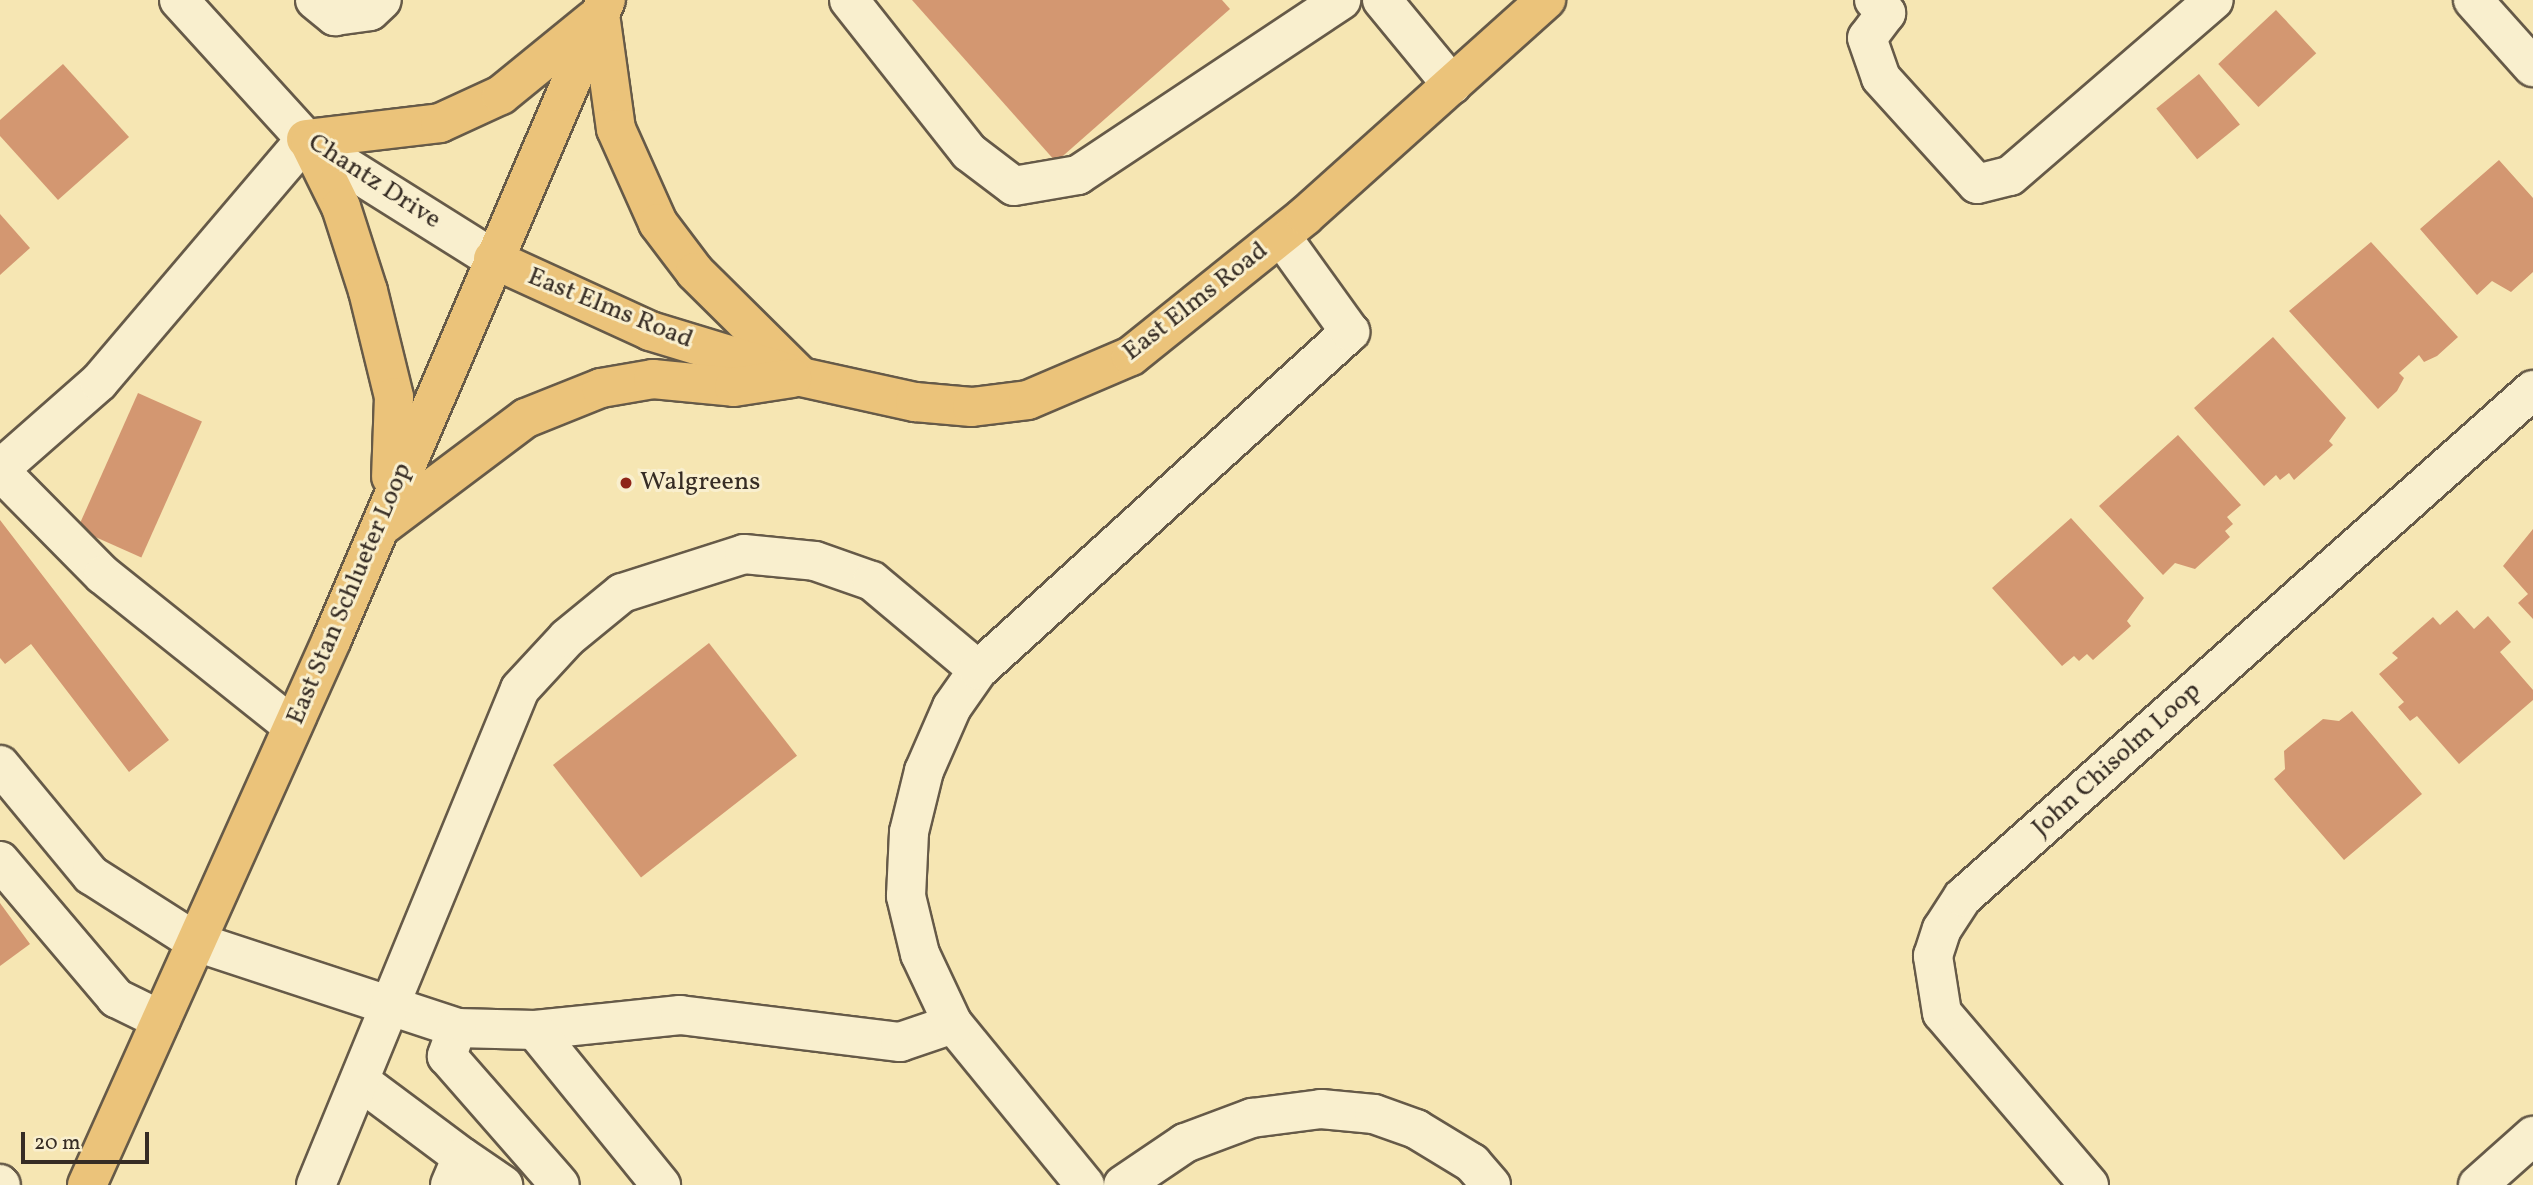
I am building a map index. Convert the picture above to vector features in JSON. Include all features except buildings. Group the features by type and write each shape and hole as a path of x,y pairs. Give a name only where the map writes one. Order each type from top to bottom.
{"main road":[{"name":"East Elms Road","path":"494,259 650,331 801,377 926,403 972,407 1028,400 1131,356 1281,236 1546,0"},
{"path":"384,515 394,397 353,243 308,141 440,123 501,95 603,7"},
{"path":"603,7 616,129 658,223 695,272 801,377"},
{"name":"East Stan Schlueter Loop","path":"87,1185 292,726 603,7"},
{"path":"384,515 526,418 601,388 653,379 734,387 801,377"}],"street":[{"path":"315,0 335,16 370,11 382,0"},
{"path":"849,0 969,152 1014,186 1078,175 1340,0"},
{"path":"1382,0 1452,85"},
{"path":"1887,4 1867,38 1881,78 1976,184 2010,176 2214,0"},
{"path":"2473,0 2533,67"},
{"name":"Chantz Drive","path":"190,4 308,141 494,259"},
{"path":"292,726 103,575 0,470 99,382 308,141"},
{"path":"1085,1185 953,1024 920,954 908,908 909,832 924,771 952,707 978,670 1350,332 1281,236"},
{"name":"John Chisolm Loop","path":"2089,1185 1942,1013 1933,956 1942,929 1963,897 2533,390"},
{"path":"316,1185 392,1007 520,689 566,638 622,593 744,554 815,561 872,582 978,670"},
{"path":"0,765 91,874 196,942 457,1028 535,1030 680,1015 900,1042 953,1024"},
{"path":"0,861 117,998 161,1020"},
{"path":"457,1028 447,1056 560,1185"},
{"path":"535,1030 661,1185"},
{"path":"360,1081 456,1171 503,1185"},
{"path":"1123,1185 1185,1143 1252,1118 1321,1109 1374,1114 1416,1129 1472,1163 1491,1185"},
{"path":"2478,1185 2533,1136"}],"place":[{"name":"Walgreens","path":"626,483"}]}
